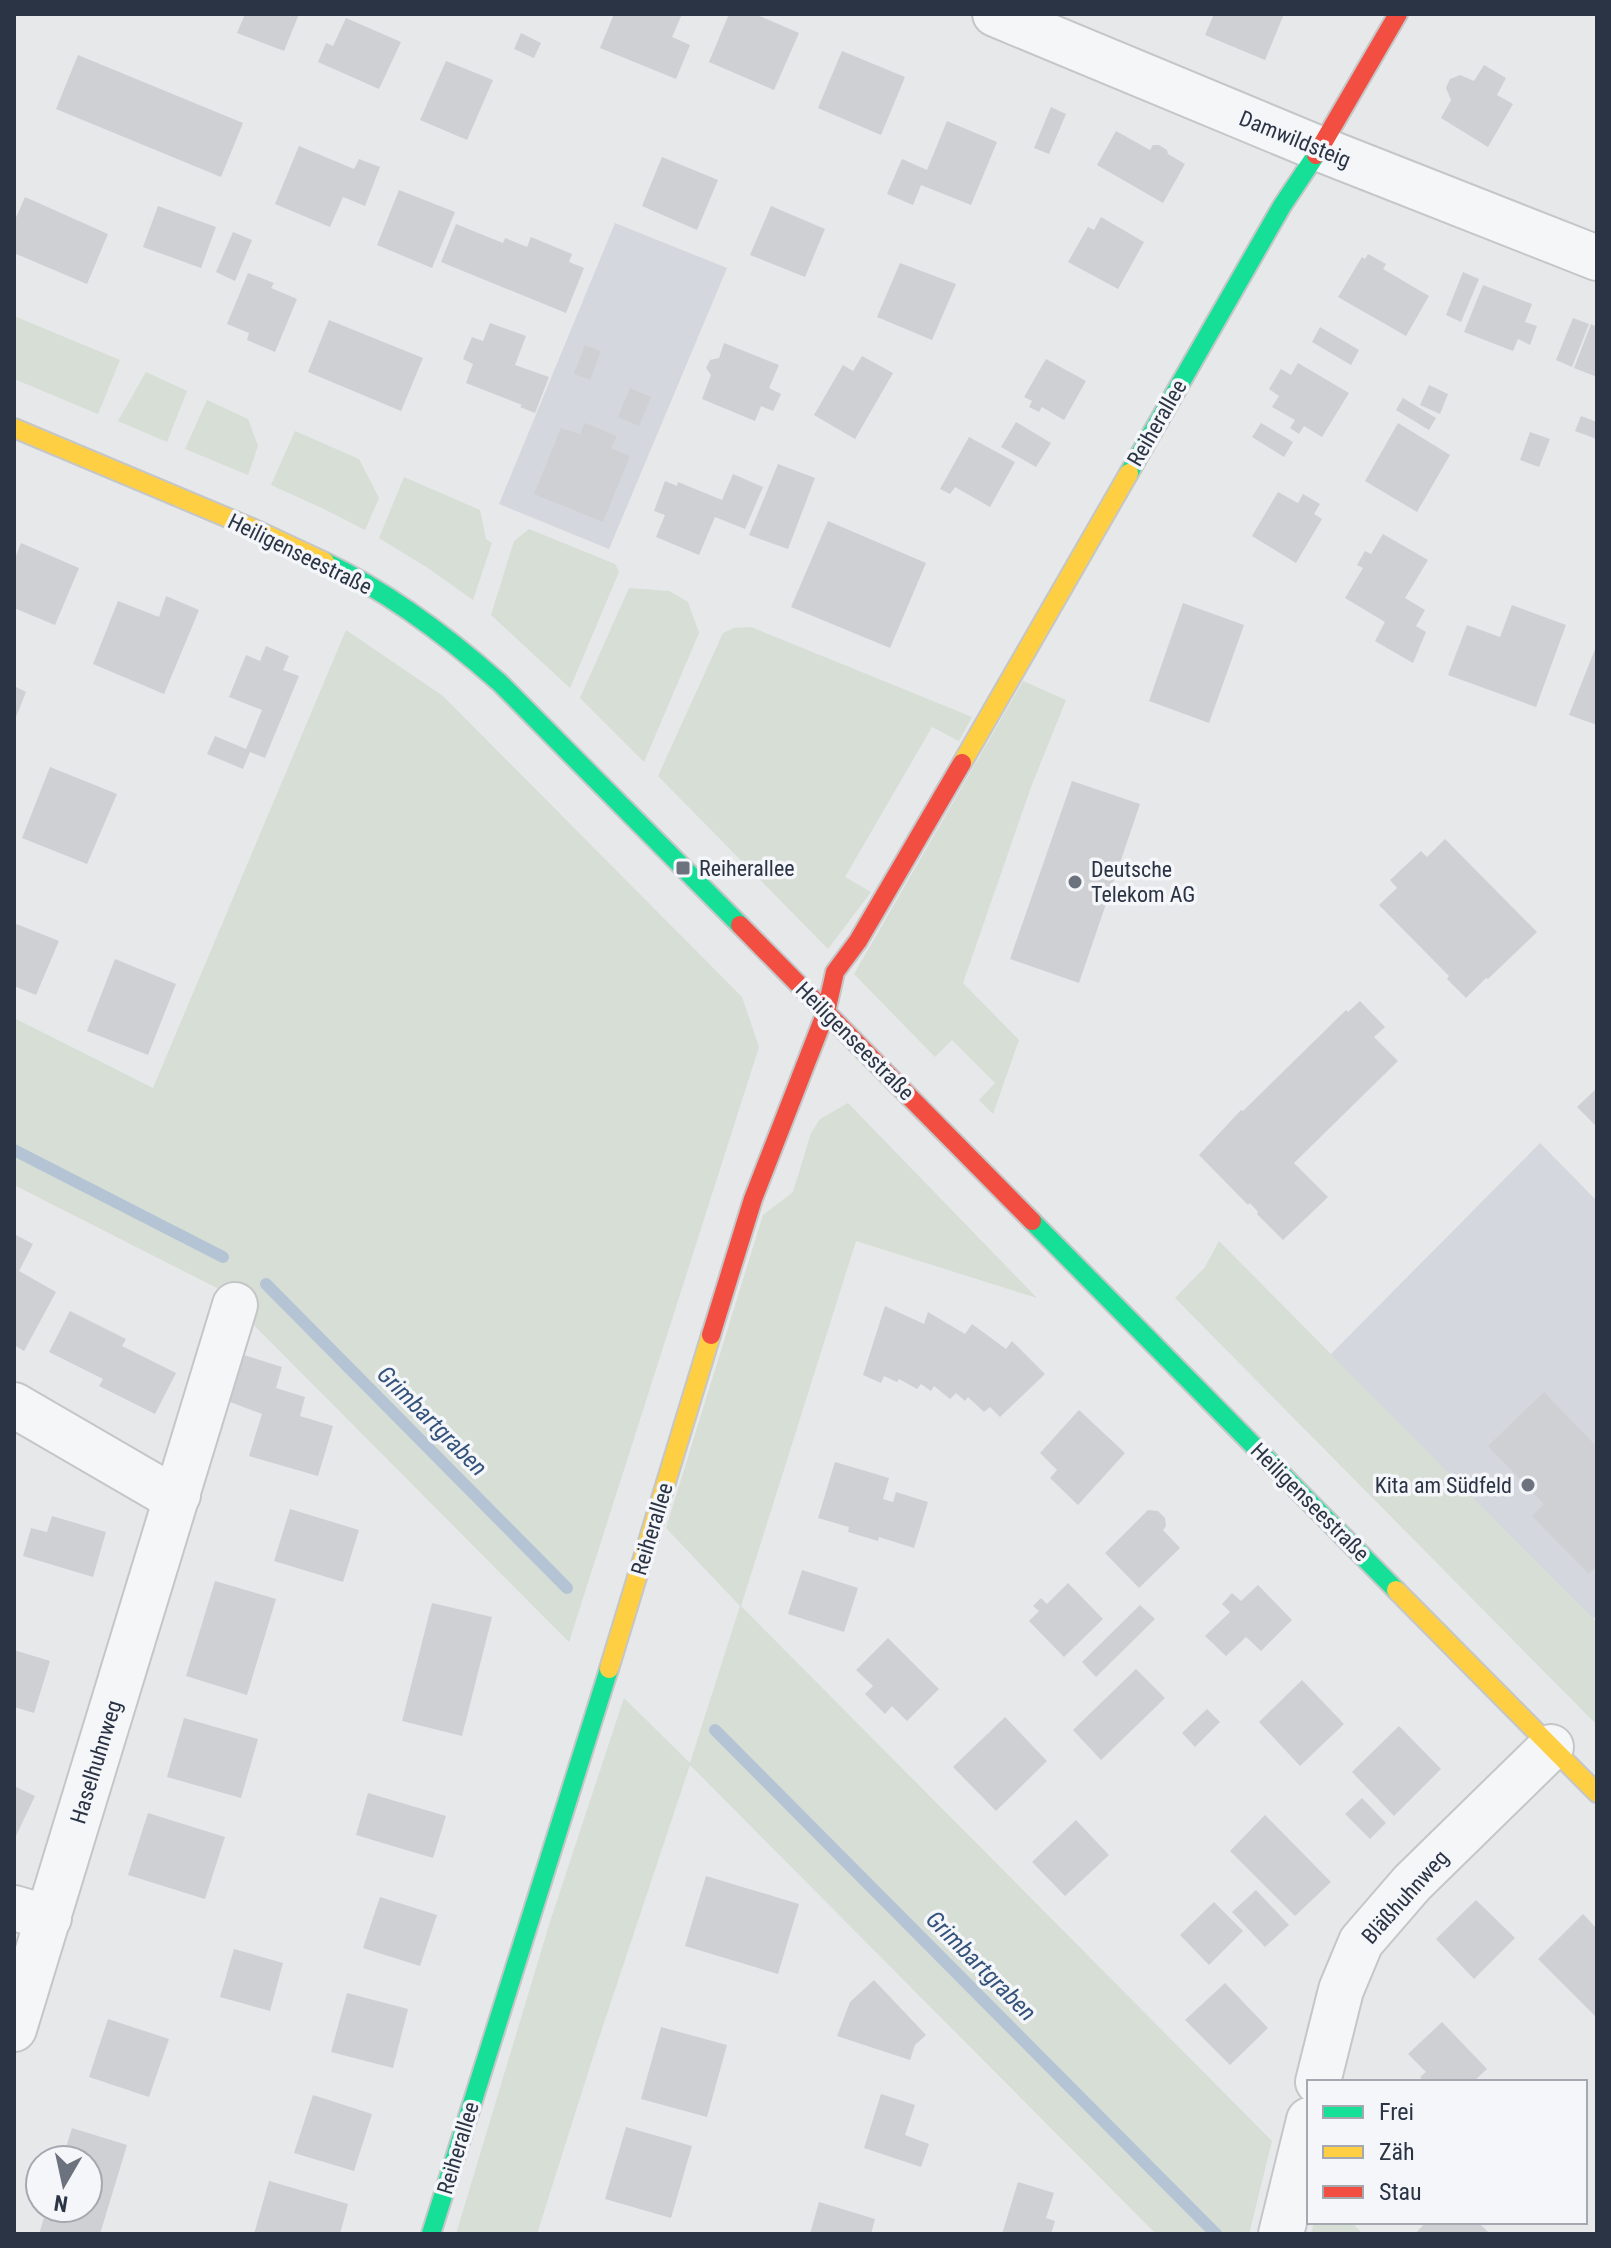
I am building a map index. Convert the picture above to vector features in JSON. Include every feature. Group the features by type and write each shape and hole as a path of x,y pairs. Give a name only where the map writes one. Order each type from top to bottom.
{"street":[{"name":"Damwildsteig","path":"995,14 1320,149 1597,258"},
{"name":"Reiherallee","path":"431,2234 753,1199 826,1012 835,972 858,941 1282,206 1320,149 1398,14"},
{"name":"Heiligenseestraße","path":"14,428 357,577 465,652 500,683 1597,1793"},
{"name":"Haselhuhnweg","path":"14,2029 31,1913 178,1495 235,1305"},
{"path":"14,1405 162,1491 178,1495"},
{"name":"Bläßhuhnweg","path":"1318,2080 1341,1990 1361,1942 1412,1883 1551,1747"},
{"path":"1281,2234 1307,2128"}],"shaded area":[{"path":"615,223 727,268 609,549 499,504"},
{"path":"14,316 120,360 98,414 14,379"},
{"path":"146,372 187,391 167,442 118,421"},
{"path":"207,400 248,419 258,446 248,475 185,449"},
{"path":"295,431 359,459 379,498 365,530 271,485"},
{"path":"404,477 480,510 486,539 492,543 473,600 379,538"},
{"path":"529,529 615,564 619,572 570,688 491,615 514,541"},
{"path":"629,588 669,591 688,602 699,633 644,762 580,698"},
{"path":"751,627 972,717 959,741 932,727 845,877 871,892 828,949 658,776 723,633 734,628"},
{"path":"346,630 443,696 742,997 759,1047 569,1642 217,1288 14,1185 14,1018 153,1088"},
{"path":"1023,681 1066,700 1031,787 963,983 1019,1040 993,1114 979,1100 995,1083 952,1040 935,1057 854,974"},
{"path":"848,1103 1037,1298 856,1241 741,1606 1272,2141 1249,2234 1156,2234 690,1765 537,2234 456,2234 549,1925 624,1698 690,1763 740,1606 666,1528 763,1215 793,1192 811,1133 820,1119"},
{"name":"Kita am Südfeld","path":"1540,1143 1597,1201 1597,1615 1593,1619 1330,1355"},
{"path":"1219,1241 1597,1623 1597,1725 1175,1298 1205,1267"},
{"path":"1314,2224 1353,2224 1363,2234 1311,2234"}],"building":[{"path":"245,14 299,14 284,51 237,33"},
{"path":"614,14 682,14 672,37 690,45 676,79 600,48"},
{"path":"729,14 755,14 799,33 774,90 709,62"},
{"path":"1214,14 1284,14 1265,60 1205,35"},
{"path":"346,18 401,42 379,89 318,62 326,43 333,46"},
{"path":"521,33 541,43 534,58 514,49"},
{"path":"842,51 905,77 881,135 818,108"},
{"path":"78,55 243,123 221,177 56,109"},
{"path":"446,61 493,80 467,140 420,120"},
{"path":"1484,65 1506,78 1497,95 1513,104 1488,147 1441,118 1451,100 1446,88 1450,79 1460,75 1474,81"},
{"path":"1051,107 1066,114 1049,154 1034,148"},
{"path":"947,121 997,142 971,205 921,185 913,205 887,194 902,159 927,170"},
{"path":"1116,131 1150,150 1153,145 1159,145 1185,164 1163,203 1097,165"},
{"path":"299,146 354,169 359,159 380,167 365,206 343,197 330,227 275,204"},
{"path":"662,157 718,180 697,230 642,206"},
{"path":"399,190 455,212 432,268 377,245"},
{"path":"25,197 108,234 87,284 14,253 14,222"},
{"path":"158,206 216,227 201,268 143,247"},
{"path":"771,206 825,229 805,277 750,255"},
{"path":"1101,217 1144,242 1118,289 1068,262 1088,227 1094,230"},
{"path":"456,224 503,243 505,238 527,247 531,237 572,254 569,262 584,268 566,313 441,262"},
{"path":"233,232 252,240 235,281 216,272"},
{"path":"1368,254 1386,264 1383,269 1429,296 1406,336 1338,297 1362,257 1365,259"},
{"path":"900,263 956,284 932,340 877,317"},
{"path":"1463,272 1479,279 1461,322 1446,315"},
{"path":"248,273 274,283 271,288 297,299 275,352 247,340 249,333 227,324"},
{"path":"1483,285 1532,304 1525,322 1537,326 1530,345 1518,339 1513,351 1464,332"},
{"path":"1573,318 1589,324 1572,367 1556,360"},
{"path":"329,320 423,358 401,411 308,372"},
{"path":"490,323 526,336 515,365 549,377 535,413 466,383 473,364 463,359 472,337 483,341"},
{"path":"1591,324 1597,327 1597,377 1574,368"},
{"path":"1320,327 1359,350 1351,365 1312,342"},
{"path":"724,343 779,365 769,388 781,394 773,411 761,406 755,421 702,399 711,375 706,368 710,360 719,358"},
{"path":"585,345 601,351 590,380 574,374"},
{"path":"862,356 893,373 855,439 814,415 843,365 853,371"},
{"path":"1046,359 1086,381 1064,420 1042,407 1039,412 1029,407 1032,401 1024,397"},
{"path":"1298,363 1349,393 1322,437 1304,426 1299,434 1290,428 1295,420 1272,407 1279,396 1269,389 1281,369 1291,375"},
{"path":"1429,385 1448,394 1440,414 1420,405"},
{"path":"630,388 651,397 639,426 618,417"},
{"path":"1403,398 1436,418 1429,430 1396,410"},
{"path":"1581,416 1597,422 1597,439 1575,431"},
{"path":"1016,422 1051,443 1036,467 1001,447"},
{"path":"585,423 617,436 611,448 630,456 603,522 534,494 561,428 580,434"},
{"path":"1261,423 1293,442 1284,457 1252,437"},
{"path":"1398,423 1450,455 1417,512 1365,481"},
{"path":"1530,432 1550,439 1539,467 1520,460"},
{"path":"969,437 1015,462 990,507 955,487 950,494 940,489"},
{"path":"778,464 815,478 788,549 749,535"},
{"path":"733,474 763,487 745,529 715,517 699,555 656,537 665,515 654,511 665,481 677,486 678,482 722,500"},
{"path":"1278,492 1298,503 1303,494 1320,504 1314,514 1322,519 1296,563 1252,536"},
{"path":"828,521 926,563 890,648 791,607"},
{"path":"1383,534 1428,560 1405,598 1425,610 1416,626 1426,632 1413,663 1375,641 1385,622 1345,598 1363,568 1357,565 1365,551 1371,554"},
{"path":"21,543 79,568 55,625 14,608 14,561"},
{"path":"166,596 199,610 164,694 93,664 118,601 159,617"},
{"path":"1183,603 1244,625 1209,723 1149,701"},
{"path":"1512,605 1566,625 1536,707 1448,675 1467,625 1500,637"},
{"path":"1597,644 1597,725 1569,715"},
{"path":"266,646 289,656 283,670 299,676 265,758 250,752 243,769 207,754 215,736 246,749 262,710 229,697 246,655 260,661"},
{"path":"14,686 26,692 14,722"},
{"path":"50,767 117,794 87,864 22,838"},
{"name":"Deutsche Telekom AG","path":"1072,781 1140,804 1079,983 1010,959"},
{"path":"1445,839 1537,932 1466,998 1447,979 1449,976 1379,905 1397,888 1390,880 1421,851 1427,857"},
{"path":"14,923 59,941 36,995 14,986"},
{"path":"115,959 176,984 148,1055 87,1031"},
{"path":"1360,1001 1385,1027 1374,1037 1398,1061 1294,1163 1328,1197 1283,1240 1250,1203 1248,1205 1199,1155 1241,1110 1346,1010 1348,1012"},
{"path":"1597,1088 1597,1127 1577,1107"},
{"path":"14,1234 33,1244 19,1271 56,1292 24,1351 14,1345"},
{"path":"885,1306 924,1324 928,1312 965,1334 972,1324 1006,1349 1012,1341 1045,1374 1000,1417 990,1407 984,1412 968,1397 965,1401 956,1393 950,1399 934,1386 931,1391 921,1384 917,1389 899,1379 897,1382 884,1376 881,1383 863,1375"},
{"path":"70,1311 126,1339 122,1346 176,1373 155,1414 99,1386 103,1379 49,1352"},
{"path":"244,1355 282,1367 276,1388 305,1397 300,1416 333,1426 318,1476 249,1456 262,1414 230,1402"},
{"path":"1544,1392 1597,1447 1597,1565 1589,1574 1532,1516 1544,1504 1488,1446"},
{"path":"1079,1410 1125,1453 1078,1505 1050,1478 1057,1470 1040,1453"},
{"path":"835,1462 889,1478 883,1499 893,1502 896,1492 928,1502 914,1548 879,1537 878,1541 848,1532 849,1527 818,1518"},
{"path":"290,1509 359,1530 343,1582 274,1561"},
{"path":"1148,1510 1158,1511 1165,1518 1163,1530 1180,1548 1139,1588 1105,1553"},
{"path":"52,1516 106,1532 93,1577 23,1556 31,1528 47,1532"},
{"path":"802,1570 858,1588 844,1632 788,1614"},
{"path":"215,1581 276,1599 247,1695 186,1676"},
{"path":"1068,1583 1103,1619 1064,1657 1029,1621 1039,1611 1033,1606 1041,1598 1047,1604"},
{"path":"1258,1585 1292,1620 1261,1651 1246,1637 1226,1656 1205,1636 1230,1612 1222,1604 1232,1593 1241,1601"},
{"path":"432,1603 492,1617 462,1736 402,1721"},
{"path":"1140,1605 1155,1619 1096,1677 1082,1662"},
{"path":"888,1638 939,1689 907,1721 892,1706 885,1714 865,1694 873,1686 856,1670"},
{"path":"14,1650 50,1661 34,1713 14,1707"},
{"path":"1136,1669 1165,1698 1101,1760 1073,1730"},
{"path":"1302,1680 1344,1724 1300,1766 1259,1722"},
{"path":"1207,1709 1220,1722 1195,1747 1182,1733"},
{"path":"1005,1717 1047,1761 996,1811 953,1767"},
{"path":"184,1718 258,1739 241,1798 167,1777"},
{"path":"1399,1726 1441,1769 1394,1816 1352,1772"},
{"path":"14,1786 35,1796 14,1840"},
{"path":"368,1793 446,1816 433,1858 356,1835"},
{"path":"1362,1798 1386,1823 1370,1839 1345,1814"},
{"path":"148,1813 225,1837 205,1899 128,1875"},
{"path":"1265,1815 1331,1882 1295,1916 1230,1851"},
{"path":"1076,1820 1109,1855 1065,1896 1032,1862"},
{"path":"706,1876 799,1904 778,1974 685,1946"},
{"path":"1256,1890 1289,1925 1265,1947 1232,1912"},
{"path":"380,1897 437,1915 420,1966 363,1948"},
{"path":"1476,1900 1515,1938 1474,1979 1436,1939"},
{"path":"1214,1902 1243,1931 1209,1965 1180,1935"},
{"path":"1583,1914 1597,1929 1597,2018 1538,1959"},
{"path":"234,1949 283,1963 270,2011 220,1997"},
{"path":"874,1980 926,2035 915,2045 910,2060 837,2036 850,2002"},
{"path":"1225,1983 1268,2028 1230,2065 1185,2020"},
{"path":"347,1993 408,2009 393,2068 331,2052"},
{"path":"108,2019 169,2039 149,2097 89,2077"},
{"path":"1442,2022 1487,2069 1475,2080 1423,2080 1420,2077 1426,2072 1408,2054"},
{"path":"661,2027 727,2045 707,2117 641,2099"},
{"path":"881,2094 915,2105 905,2135 929,2144 921,2167 864,2148"},
{"path":"313,2095 372,2114 354,2171 294,2153"},
{"path":"626,2127 692,2146 671,2218 605,2199"},
{"path":"72,2128 127,2145 104,2221 104,2144 67,2144"},
{"path":"269,2181 348,2204 340,2234 254,2234"},
{"path":"1018,2182 1054,2193 1046,2218 1055,2221 1051,2234 1002,2234"},
{"path":"819,2202 875,2219 871,2234 810,2234"},
{"path":"42,2224 103,2224 100,2234 39,2234"},
{"path":"1424,2224 1480,2224 1490,2234 1415,2234"}],"waterway":[{"name":"Grimbartgraben","path":"14,1150 223,1257"},
{"name":"Grimbartgraben","path":"266,1284 567,1588"},
{"name":"Grimbartgraben","path":"715,1730 1216,2234"}],"traffic: fast":[{"path":"1129,473 1282,206 1316,155"},
{"path":"325,562 417,616 500,683 740,925"},
{"path":"1032,1221 1396,1590"},
{"path":"431,2234 609,1669"}],"traffic: slow":[{"path":"14,428 325,562"},
{"path":"962,763 1129,473"},
{"path":"609,1669 711,1335"},
{"path":"1396,1590 1597,1793"}],"traffic: jam":[{"path":"1316,155 1398,14"},
{"path":"711,1335 753,1199 826,1012 835,972 858,941 962,763"},
{"path":"740,925 1032,1221"}],"place":[{"name":"Reiherallee","path":"683,868"},
{"name":"Deutsche Telekom AG","path":"1075,882"},
{"name":"Kita am Südfeld","path":"1528,1485"}]}
